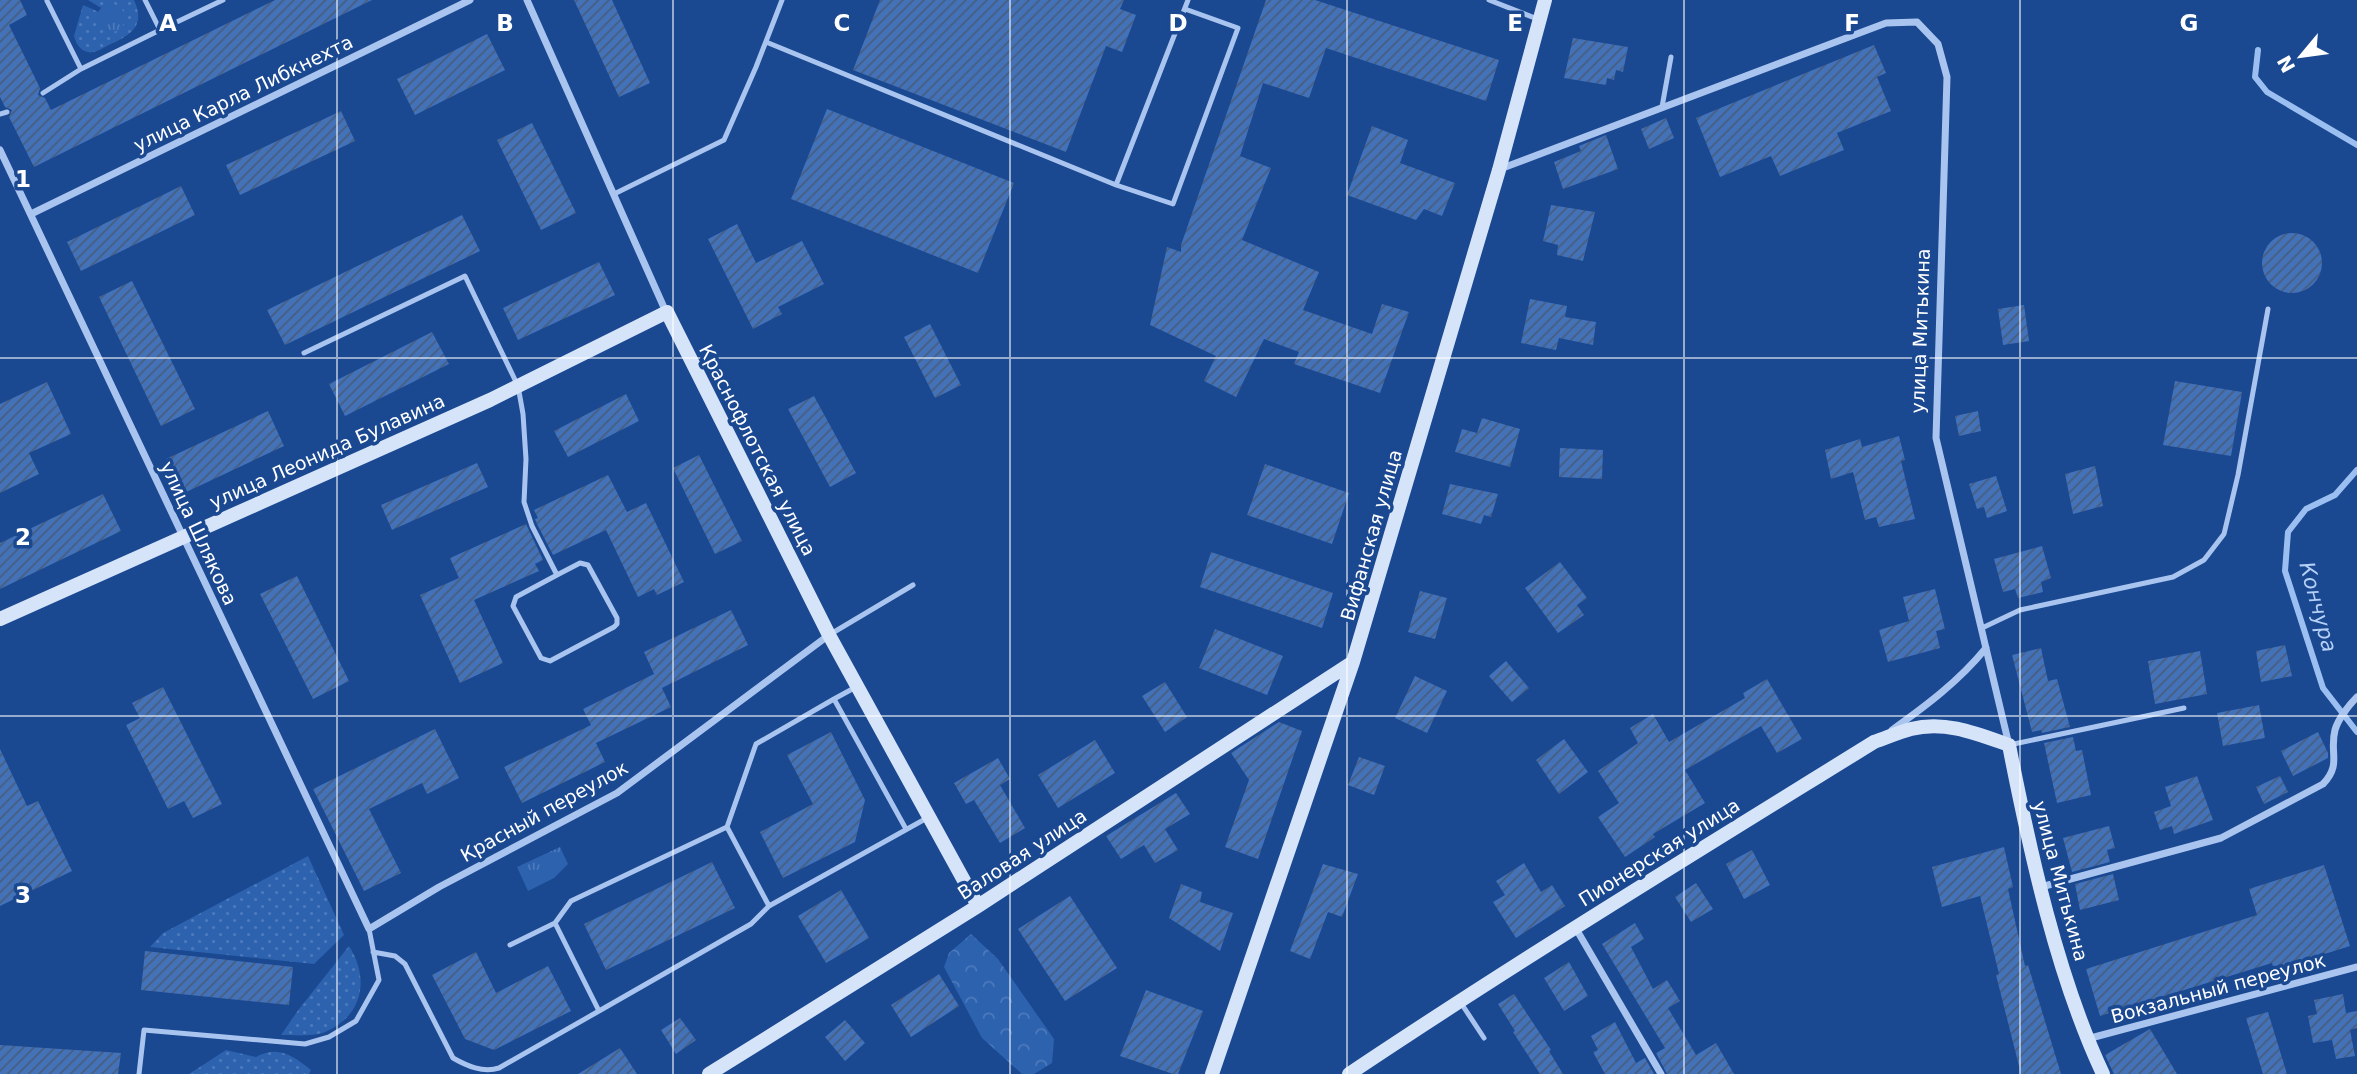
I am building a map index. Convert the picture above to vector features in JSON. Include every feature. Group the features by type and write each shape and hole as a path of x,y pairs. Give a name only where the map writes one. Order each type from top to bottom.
{"street":[{"name":"улица Карла Либкнехта","path":"31,214 470,0"},
{"name":"Краснофлотская улица","path":"527,0 667,312 829,635 978,906"},
{"name":"Вифанская улица","path":"1212,1074 1353,662 1499,170 1545,0"},
{"name":"улица Митькина","path":"1499,170 1886,23 1917,22 1938,44 1947,76 1936,438 2041,887 2061,961 2087,1039 2103,1074"},
{"name":"улица Шлякова","path":"0,150 369,929"},
{"name":"улица Леонида Булавина","path":"0,619 347,465 518,386 667,312"},
{"name":"Красный переулок","path":"369,929 439,887 617,793 829,635"},
{"path":"1874,742 1947,689 1968,670 1986,648"},
{"name":"Валовая улица","path":"709,1074 978,906 1353,662"},
{"path":"2041,887 2221,838 2313,789 2332,775 2335,767 2335,729 2357,697"},
{"name":"Пионерская улица","path":"1349,1074 1575,926 1874,742 1911,729 1944,727 1963,729 2009,746"},
{"path":"1575,926 1661,1074"},
{"name":"Вокзальный переулок","path":"2087,1039 2357,967"}],"lane":[{"path":"145,0 160,30"},
{"path":"43,93 81,69 223,0"},
{"path":"614,194 724,140 782,0"},
{"path":"1116,186 1188,0"},
{"path":"1489,0 1540,20"},
{"path":"47,1 81,69"},
{"path":"766,42 1116,186 1173,204 1238,28 1185,9"},
{"path":"1662,107 1671,57"},
{"path":"0,114 7,112"},
{"path":"304,354 465,276 518,386 526,459 524,502 532,526 556,575"},
{"path":"1982,628 2020,610 2173,577 2204,560 2224,534 2238,475 2268,309"},
{"path":"580,563 588,565 617,618 617,624 550,661 545,661 513,606 516,597 556,575 580,563"},
{"path":"829,635 913,585"},
{"path":"510,944 555,923 571,901 727,827 756,744 762,738 857,686"},
{"path":"834,699 906,829"},
{"path":"2009,746 2184,708"},
{"path":"373,951 401,960 453,1058 489,1071 499,1068 751,924 769,906 929,817"},
{"path":"727,827 769,906"},
{"path":"555,923 599,1011"},
{"path":"139,1074 144,1030 305,1044 329,1037 356,1021 379,980 369,929"},
{"path":"1459,1000 1484,1038"}],"green space":[{"path":"88,0 134,0 137,23 130,33 98,50 83,50 74,36 83,5 99,12 103,6 101,8"},
{"path":"111,4 121,8 125,18 121,28 111,32 101,28 97,18 101,8"},
{"path":"560,847 568,864 554,878 528,891 517,867"},
{"path":"308,856 344,935 314,964 150,947 163,933"},
{"path":"971,934 998,959 1054,1039 1052,1063 1034,1074 1022,1074 982,1038 944,967 949,953"},
{"path":"349,946 356,959 361,983 355,1006 348,1016 338,1025 320,1034 281,1035 299,1009"},
{"path":"226,1050 256,1057 279,1052 311,1070 309,1074 189,1074"}],"building":[{"path":"0,0 20,0 27,15 9,25 40,88 38,95 45,98 51,110 275,0 372,0 34,167 9,117 12,110 5,107 0,97"},
{"path":"574,0 612,0 650,83 619,97"},
{"path":"880,0 1124,0 1120,9 1136,15 1122,52 1106,46 1066,152 853,70"},
{"path":"1266,0 1315,0 1499,60 1486,101 1326,48 1309,98 1263,83 1240,156 1271,168 1242,240 1319,272 1303,310 1372,334 1382,304 1409,312 1380,393 1294,364 1299,352 1264,339 1236,397 1204,381 1216,356 1150,325 1167,247 1181,252 1181,245"},
{"path":"487,34 505,70 415,115 397,79"},
{"path":"1573,38 1628,47 1623,72 1616,70 1614,80 1607,78 1606,85 1564,78"},
{"path":"1874,45 1886,73 1877,77 1891,111 1837,133 1844,150 1780,176 1771,156 1720,177 1696,118"},
{"path":"827,109 1014,183 978,273 791,199"},
{"path":"341,111 355,141 240,195 226,165"},
{"path":"1666,118 1674,138 1649,149 1641,129"},
{"path":"532,123 576,213 541,230 497,140"},
{"path":"1372,126 1408,140 1400,163 1455,183 1442,216 1424,209 1416,220 1347,195"},
{"path":"1606,135 1618,169 1563,189 1554,162 1581,151 1579,146"},
{"path":"181,186 195,215 81,271 67,242"},
{"path":"1551,205 1595,212 1583,261 1557,255 1558,245 1543,241"},
{"path":"462,215 480,251 285,345 267,310"},
{"path":"737,224 756,263 802,241 824,284 778,307 782,314 753,329 708,239"},
{"path":"2292,233 2309,238 2317,246 2322,263 2317,280 2309,288 2292,293 2275,288 2267,280 2262,263 2267,246 2275,238"},
{"path":"599,262 615,295 518,340 503,308"},
{"path":"132,281 195,409 161,426 99,297"},
{"path":"1530,299 1567,306 1565,317 1596,322 1593,345 1559,338 1556,350 1521,343"},
{"path":"2024,305 2029,341 2003,345 1998,309"},
{"path":"930,324 961,385 935,398 904,337"},
{"path":"432,332 449,364 345,416 329,384"},
{"path":"2175,381 2242,392 2231,456 2163,445"},
{"path":"47,382 71,434 29,453 39,474 0,493 0,404"},
{"path":"626,394 639,421 568,457 554,431"},
{"path":"814,396 856,473 830,487 788,409"},
{"path":"268,411 284,446 182,494 166,459"},
{"path":"1978,411 1981,431 1959,436 1955,416"},
{"path":"1482,418 1520,429 1510,467 1455,452 1462,429 1477,433"},
{"path":"1899,436 1905,460 1901,461 1915,519 1879,527 1876,517 1865,520 1853,472 1831,479 1825,450 1860,439 1862,447"},
{"path":"1560,448 1603,450 1602,479 1559,477"},
{"path":"699,455 742,541 715,554 673,468"},
{"path":"477,463 488,487 392,530 381,505"},
{"path":"1265,464 1349,493 1332,544 1247,515"},
{"path":"2095,466 2103,506 2073,514 2065,474"},
{"path":"608,475 627,512 646,503 684,582 657,595 654,589 638,597 606,530 553,555 537,524 535,519 538,518 534,510"},
{"path":"1996,476 2007,511 1987,518 1984,507 1977,509 1969,484"},
{"path":"1450,484 1498,494 1491,517 1484,515 1481,524 1442,514"},
{"path":"103,494 121,531 0,589 0,543"},
{"path":"526,524 543,560 535,564 539,571 474,600 503,663 460,683 420,595 459,578 450,558"},
{"path":"2042,546 2051,578 2041,582 2043,592 2018,598 2015,589 2003,592 1994,559"},
{"path":"1211,552 1333,593 1322,628 1200,587"},
{"path":"1560,562 1587,598 1577,605 1584,615 1558,633 1525,588"},
{"path":"297,576 349,681 313,699 260,594"},
{"path":"1935,589 1945,629 1936,631 1940,648 1888,662 1879,630 1909,621 1903,597"},
{"path":"1420,591 1447,598 1435,639 1408,632"},
{"path":"731,610 748,645 662,688 671,707 596,743 605,762 522,803 504,767 591,725 583,709 654,674 644,652"},
{"path":"1215,629 1283,656 1267,695 1199,668"},
{"path":"2285,645 2292,676 2261,682 2256,651"},
{"path":"2041,648 2048,681 2057,679 2070,727 2042,733 2041,730 2032,732 2012,655"},
{"path":"2200,651 2207,694 2155,704 2148,661"},
{"path":"1506,661 1529,688 1512,702 1489,676"},
{"path":"1415,676 1447,691 1427,733 1395,718"},
{"path":"1767,679 1802,739 1777,753 1761,726 1685,770 1705,803 1653,834 1655,837 1625,857 1598,817 1619,803 1598,771 1638,743 1630,728 1653,714 1669,742 1745,698 1743,693"},
{"path":"1165,682 1187,717 1165,732 1142,696"},
{"path":"163,687 222,804 193,818 184,801 168,809 126,725 140,718 132,703"},
{"path":"2259,705 2265,738 2223,746 2217,713"},
{"path":"1279,722 1302,731 1258,859 1225,847 1249,780 1231,753"},
{"path":"435,729 459,778 427,794 422,783 369,809 401,873 364,891 313,789"},
{"path":"831,732 865,800 855,842 783,878 760,832 813,804 787,755"},
{"path":"2318,732 2328,758 2293,776 2281,751"},
{"path":"2073,737 2076,751 2082,750 2091,795 2057,803 2044,743"},
{"path":"1564,739 1588,772 1559,794 1536,760"},
{"path":"1095,740 1115,773 1058,808 1038,775"},
{"path":"0,749 27,806 38,801 72,871 0,906"},
{"path":"1359,757 1385,766 1374,795 1348,785"},
{"path":"998,758 1010,779 1000,785 1025,828 1000,843 974,800 966,804 954,783"},
{"path":"2197,776 2213,820 2174,834 2172,826 2160,830 2154,812 2171,806 2165,787"},
{"path":"2280,776 2288,792 2264,804 2256,787"},
{"path":"1176,793 1190,814 1165,829 1178,850 1155,863 1144,845 1121,859 1106,836"},
{"path":"2109,826 2115,848 2107,850 2110,862 2072,872 2063,838"},
{"path":"2004,847 2013,887 2008,889 2025,966 2028,965 2061,1074 2021,1074 1996,975 1999,974 1980,896 1942,907 1932,867"},
{"path":"1752,850 1770,885 1744,899 1726,864"},
{"path":"712,862 735,908 606,970 584,924"},
{"path":"1524,863 1541,892 1552,885 1565,906 1516,938 1493,902 1505,895 1496,881"},
{"path":"1323,864 1358,874 1342,917 1328,912 1310,959 1290,951"},
{"path":"2324,865 2350,946 2274,970 2272,963 2100,1016 2086,969 2257,915 2249,889"},
{"path":"2113,874 2119,900 2080,910 2075,884"},
{"path":"1696,883 1713,909 1691,922 1675,897"},
{"path":"1181,884 1202,892 1200,902 1233,913 1220,951 1169,918"},
{"path":"841,890 869,938 826,963 798,916"},
{"path":"1070,896 1117,968 1065,1001 1018,929"},
{"path":"1635,923 1644,939 1631,947 1653,989 1667,980 1680,1001 1668,1008 1696,1055 1716,1043 1734,1074 1667,1074 1656,1053 1665,1048 1602,944"},
{"path":"145,951 293,967 289,1005 141,990"},
{"path":"476,952 496,993 548,966 571,1011 494,1050 465,1039 432,975"},
{"path":"1569,962 1588,996 1564,1011 1544,978"},
{"path":"939,974 959,1006 911,1037 891,1005"},
{"path":"1146,990 1203,1011 1178,1074 1120,1056"},
{"path":"1514,994 1551,1050 1549,1051 1563,1074 1540,1074 1513,1032 1515,1031 1498,1004"},
{"path":"2343,994 2346,1013 2357,1011 2357,1028 2350,1030 2355,1056 2336,1059 2332,1040 2313,1043 2308,1016 2317,1014 2314,1000"},
{"path":"2268,1012 2287,1074 2263,1074 2246,1018"},
{"path":"680,1018 696,1040 676,1054 661,1030"},
{"path":"845,1020 865,1043 845,1061 825,1037"},
{"path":"1615,1022 1636,1063 1645,1058 1654,1074 1605,1074 1593,1052 1598,1050 1591,1036"},
{"path":"2150,1029 2177,1074 2114,1074 2105,1055"},
{"path":"0,1045 121,1053 118,1074 0,1074"},
{"path":"620,1048 637,1074 578,1074"}],"waterway":[{"name":"Кончура","path":"2258,50 2255,77 2267,92 2357,145"},
{"name":"Кончура","path":"2357,470 2335,495 2306,509 2288,532 2285,571 2323,688 2357,732"}]}
